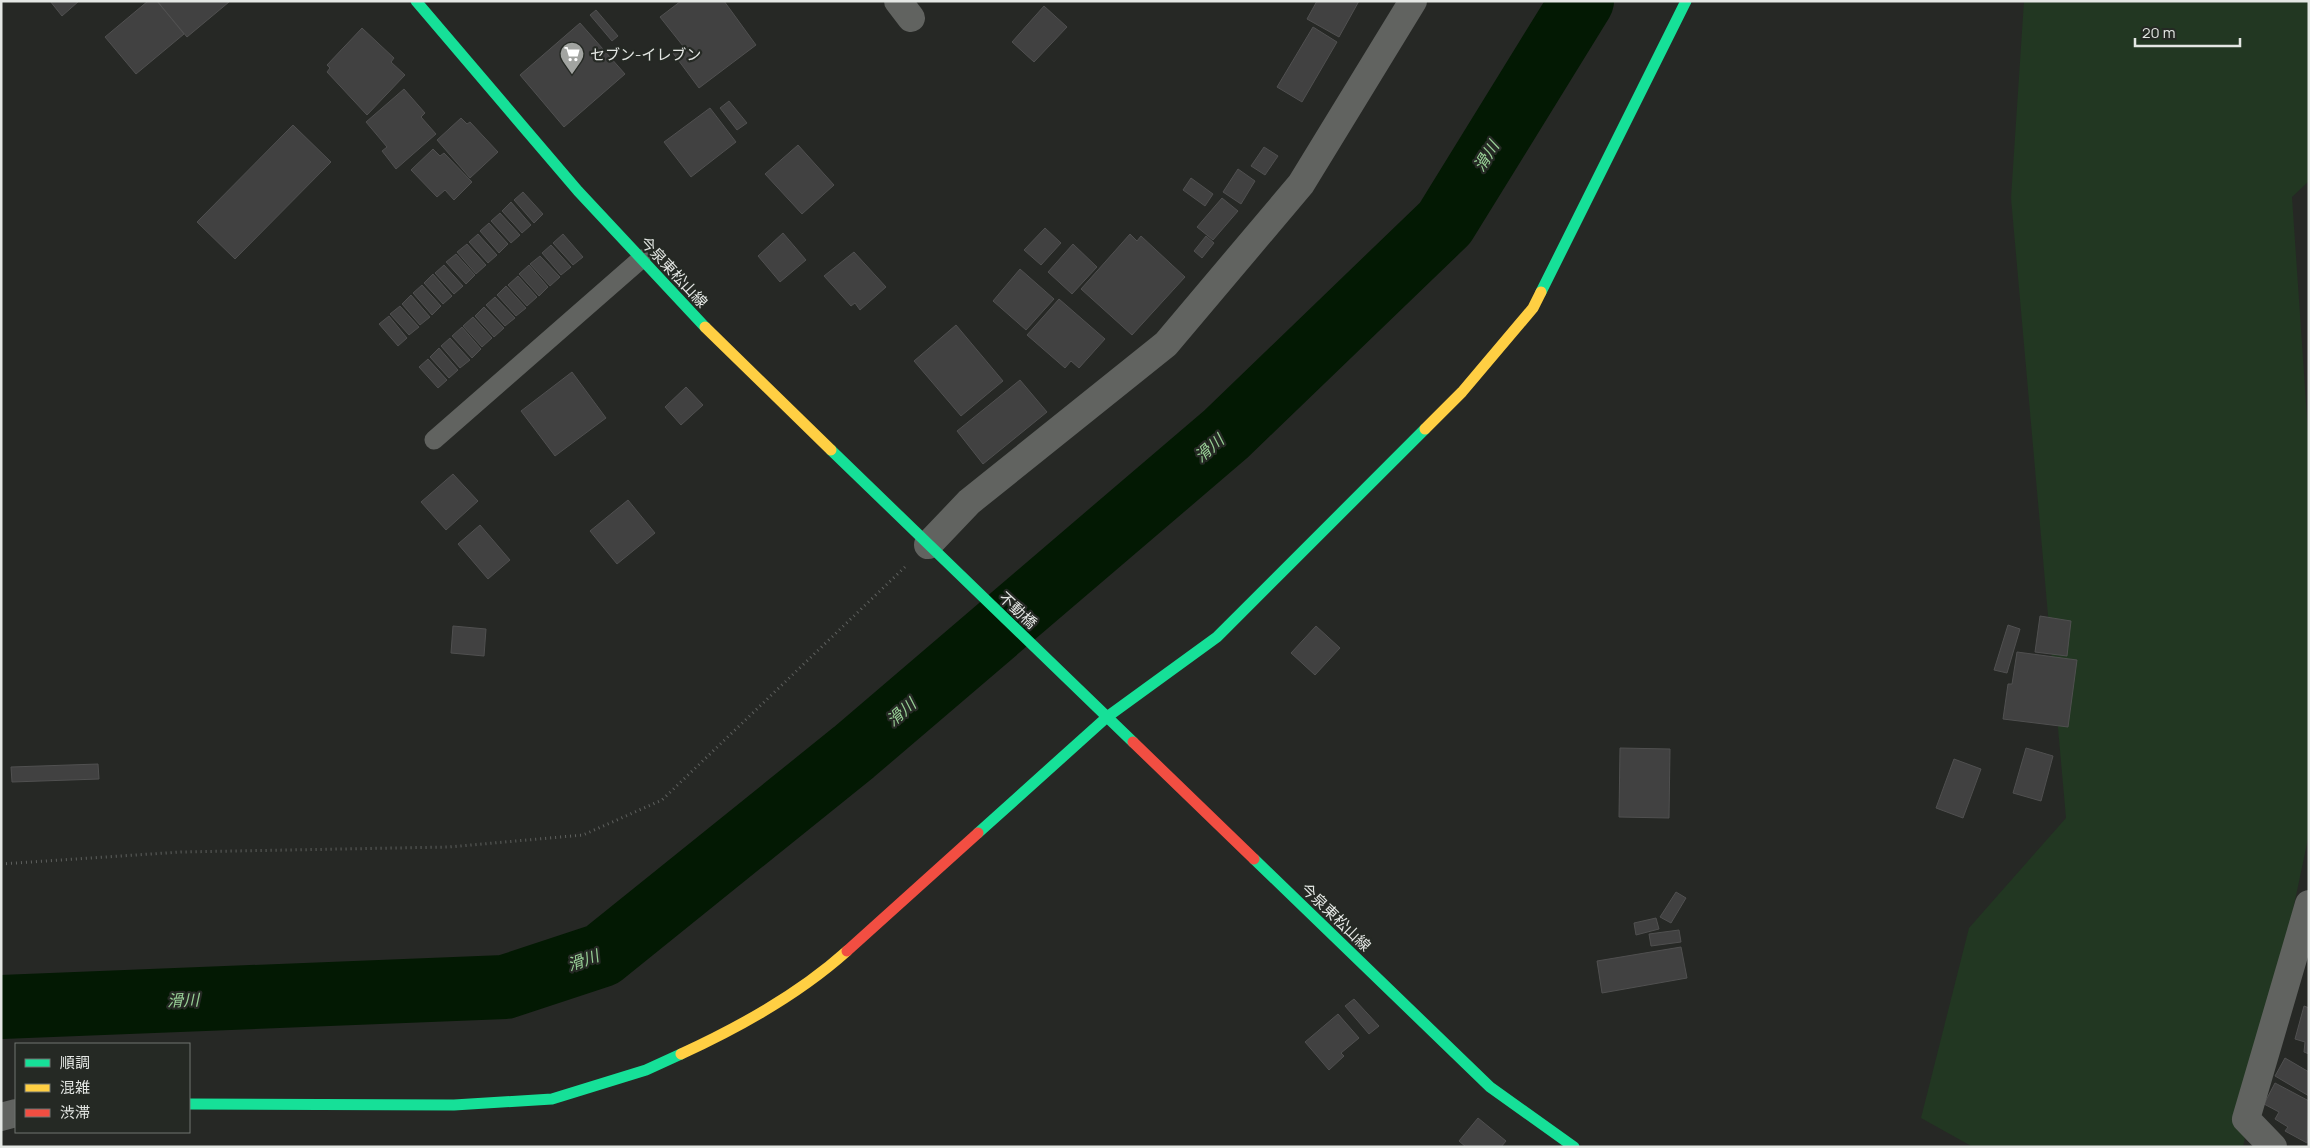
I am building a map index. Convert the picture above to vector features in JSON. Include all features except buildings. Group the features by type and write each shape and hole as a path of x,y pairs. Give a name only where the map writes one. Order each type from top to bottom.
{"street":[{"name":"今泉東松山線","path":"416,1 578,191 641,259 721,344 928,545"},
{"path":"928,545 969,502 1166,344 1301,184 1413,1"},
{"path":"190,1104 454,1105 552,1099 646,1070 739,1027 826,970 1107,717 1217,637 1462,392 1533,308 1686,1"},
{"name":"不動橋","path":"928,545 1088,697"},
{"name":"今泉東松山線","path":"1088,697 1490,1087 1574,1147"},
{"path":"2274,1147 2246,1120 2309,904"},
{"path":"1,1117 15,1113"}],"lane":[{"path":"434,440 641,259"}],"path":[{"path":"1,864 181,852 449,847 584,835 662,800 928,545"}],"green space":[{"path":"2024,1 2309,1 2309,181 2292,197 2309,447 2309,834 2243,1147 1973,1147 1921,1118 1969,928 2066,818 2011,198"}],"waterway":[{"name":"滑川","path":"1,1007 505,987 602,955 854,752 1226,434 1445,223 1582,1"}],"traffic: fast":[{"path":"416,1 578,191 705,327"},
{"path":"1541,292 1686,1"},
{"path":"978,833 1107,717 1217,637 1425,429"},
{"path":"831,450 1133,742"},
{"path":"1254,859 1490,1087 1574,1147"},
{"path":"190,1104 454,1105 552,1099 646,1070 681,1054"}],"traffic: slow":[{"path":"1425,429 1462,392 1533,308 1541,292"},
{"path":"705,327 831,450"},
{"path":"681,1054 725,1033 768,1009 809,982 847,951"}],"traffic: jam":[{"path":"1133,742 1254,859"},
{"path":"847,951 978,833"}],"place":[{"name":"セブン-イレブン","path":"572,75"}]}
